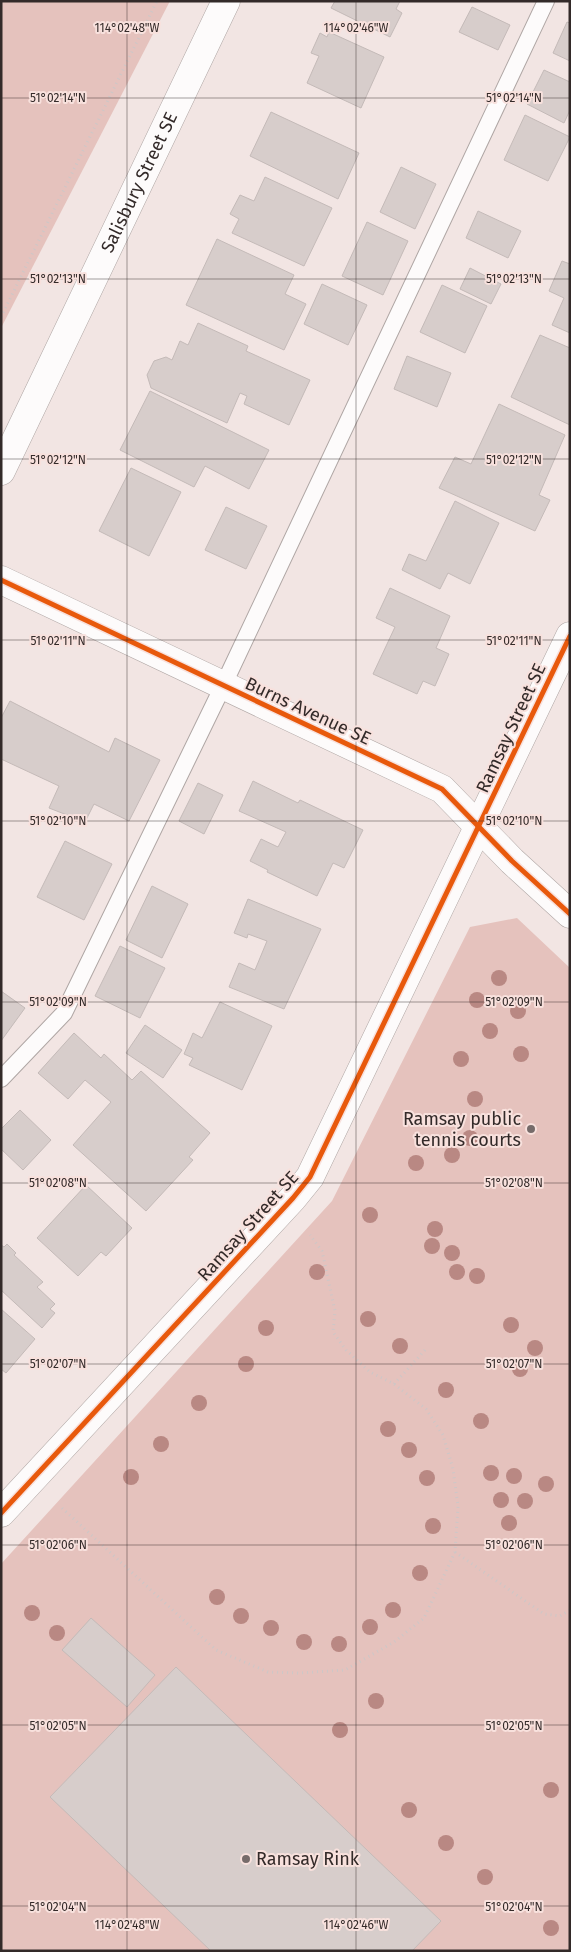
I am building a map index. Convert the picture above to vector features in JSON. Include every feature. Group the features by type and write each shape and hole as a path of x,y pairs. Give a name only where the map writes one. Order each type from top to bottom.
{"street":[{"name":"Salisbury Street SE","path":"1,471 226,1"},
{"name":"Burns Avenue SE","path":"1,580 442,789 512,861 570,914"},
{"name":"Ramsay Street SE","path":"1,1513 280,1213 310,1177 328,1145 570,636"}],"lane":[{"path":"1,1079 64,1013 223,686 546,1"}],"path":[{"path":"1,316 157,1"},
{"path":"62,1508 216,1650 268,1672 300,1673 345,1670 394,1642 424,1618 455,1552 458,1506 453,1469 443,1435 426,1409 394,1384 370,1372 346,1350 333,1332 335,1312 322,1251 310,1235"},
{"path":"394,1384 426,1349"},
{"path":"455,1552 544,1614 560,1616 570,1610"}],"shaded area":[{"path":"1,1 170,1 1,328"},
{"path":"517,918 570,968 570,1951 1,1951 1,1564 332,1201 470,927"}],"building":[{"path":"335,1 400,1 396,9 402,13 390,37 331,8"},
{"path":"472,7 510,25 498,50 459,32"},
{"path":"567,22 570,23 570,61 553,53"},
{"path":"329,32 384,57 361,108 307,83 319,56 311,53 320,33 327,37"},
{"path":"544,70 570,82 570,110 564,123 527,104"},
{"path":"271,112 359,153 338,199 250,156"},
{"path":"525,115 570,137 548,181 504,160"},
{"path":"401,167 436,184 415,229 380,212"},
{"path":"265,177 332,208 304,266 232,233 239,219 230,214 240,195 254,201"},
{"path":"478,211 521,231 508,258 466,238"},
{"path":"367,222 408,241 383,295 342,276"},
{"path":"217,239 294,275 285,294 306,304 284,350 186,305"},
{"path":"562,261 570,264 570,333 552,325 564,298 549,291"},
{"path":"470,268 501,284 491,304 460,289"},
{"path":"322,284 367,305 348,345 304,324"},
{"path":"442,285 487,306 465,353 420,332"},
{"path":"198,323 248,346 246,351 310,380 289,425 244,404 247,396 240,393 227,423 151,388 147,375 154,361 166,357 172,360 180,341 188,345"},
{"path":"540,335 570,348 570,425 511,397"},
{"path":"407,356 451,373 437,407 394,389"},
{"path":"150,391 269,450 249,489 205,466 194,487 120,450"},
{"path":"499,404 565,435 539,495 550,500 535,531 439,488 455,457 471,464"},
{"path":"131,468 181,492 149,556 99,531"},
{"path":"455,501 499,523 470,584 448,573 440,589 402,570 409,554 426,561"},
{"path":"226,507 267,526 246,569 205,550"},
{"path":"390,588 450,616 436,648 449,654 435,686 423,681 417,694 373,674 395,627 376,618"},
{"path":"10,701 109,752 115,738 160,760 129,821 94,804 85,822 49,808 59,786 1,759 1,718"},
{"path":"253,781 298,803 300,800 363,830 344,868 333,863 317,896 267,872 268,870 250,861 261,839 278,847 286,832 239,811"},
{"path":"198,783 223,795 204,834 179,821"},
{"path":"65,841 112,864 84,920 37,897"},
{"path":"152,886 188,904 162,958 126,940"},
{"path":"248,899 321,929 284,1009 229,987 239,963 255,970 267,941 248,934 247,938 234,933"},
{"path":"120,946 165,968 140,1018 95,996"},
{"path":"1,991 25,1008 1,1041"},
{"path":"220,1002 272,1026 242,1090 189,1065 193,1058 184,1054 193,1033 202,1038"},
{"path":"145,1025 182,1050 163,1078 126,1053"},
{"path":"74,1033 101,1058 104,1054 132,1080 141,1071 210,1133 189,1157 193,1160 146,1211 73,1145 111,1102 85,1080 68,1099 38,1073"},
{"path":"20,1110 51,1140 23,1170 1,1149 1,1129"},
{"path":"86,1185 132,1228 106,1256 101,1252 78,1276 37,1238"},
{"path":"7,1244 16,1253 14,1255 43,1282 37,1287 55,1304 50,1309 55,1313 42,1328 1,1290 1,1245 4,1247"},
{"path":"1,1309 35,1339 6,1373 1,1369"},
{"path":"91,1618 155,1675 127,1707 62,1650"},
{"name":"Ramsay Rink","path":"176,1667 441,1921 412,1951 211,1951 50,1797"}],"cycle path":[{"path":"1,580 442,789 512,861 570,914"},
{"path":"1,1513 293,1198 310,1177 570,636"}],"place":[{"name":"Ramsay public tennis courts","path":"531,1129"},
{"name":"Ramsay Rink","path":"246,1859"}]}
